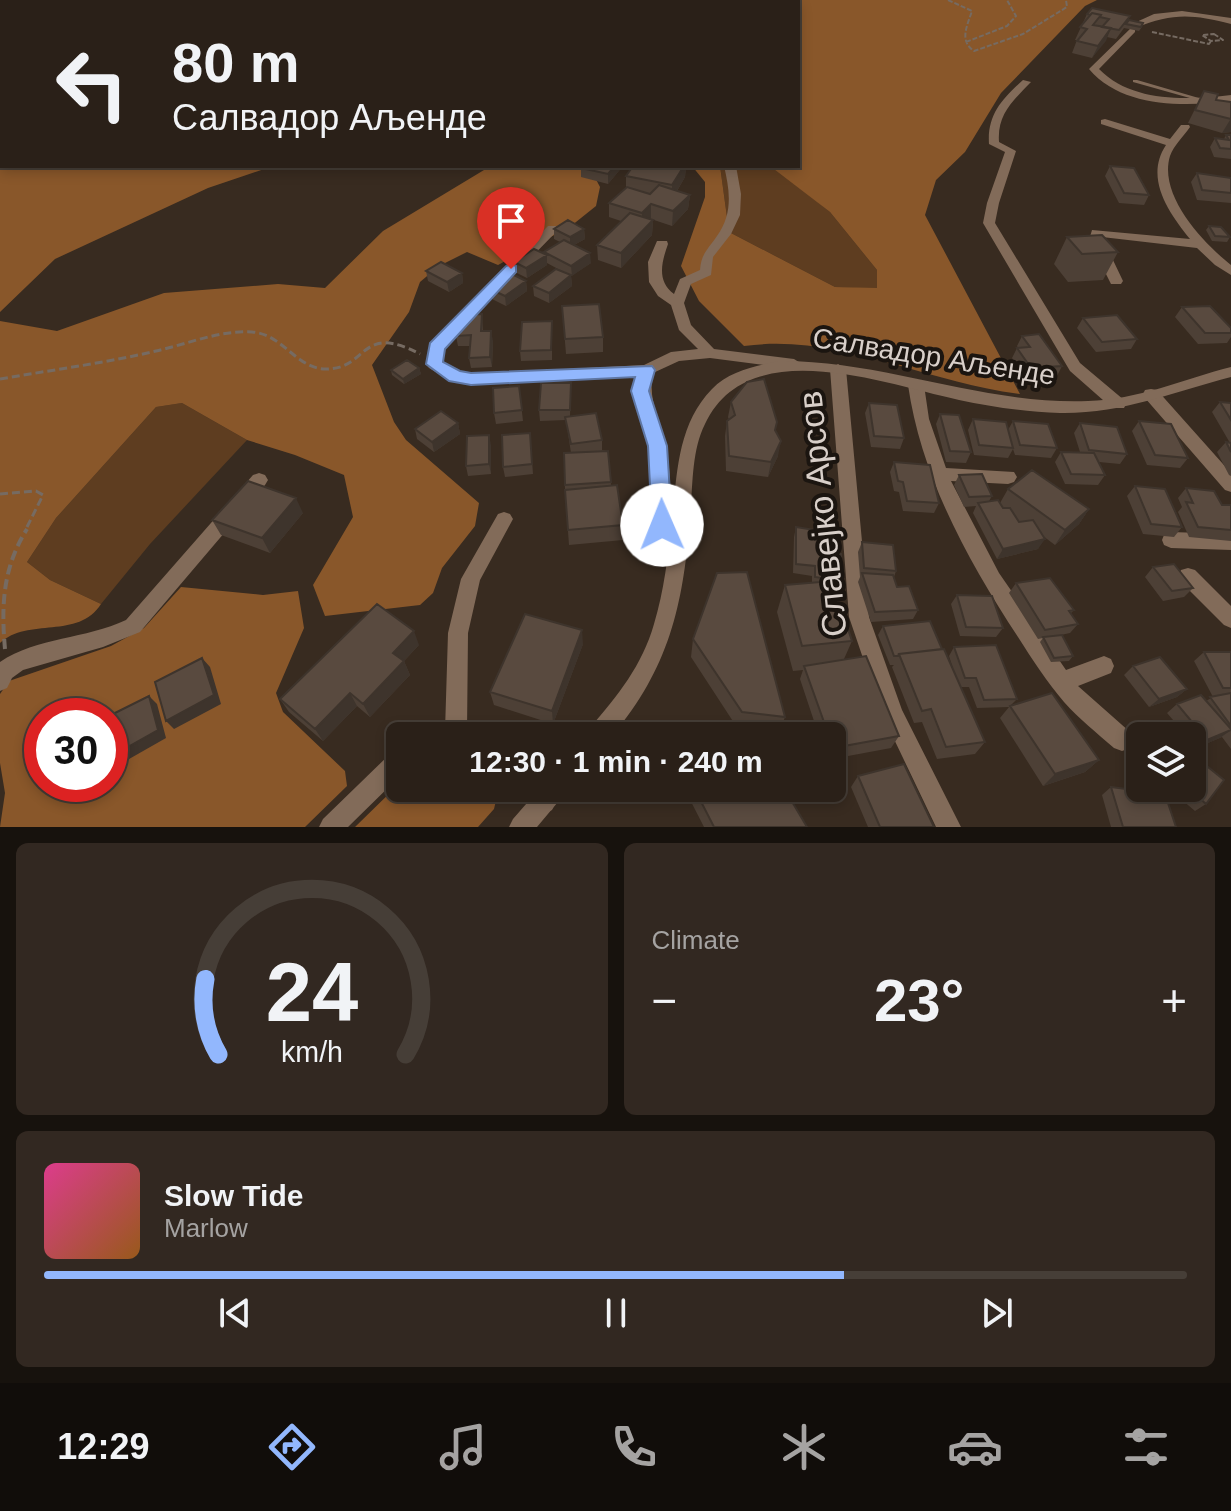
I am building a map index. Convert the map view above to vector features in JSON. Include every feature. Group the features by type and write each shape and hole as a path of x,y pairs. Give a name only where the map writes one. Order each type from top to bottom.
{"street":[{"path":"1231,21 1166,14 1136,28 1094,69 1100,78 1122,89 1149,96 1207,101 1231,98"},
{"path":"1026,82 1000,106 992,127 994,144 1011,151 1006,172 992,197 989,223 1028,285 1057,342 1075,367 1118,404"},
{"path":"1105,122 1174,144"},
{"path":"1185,127 1163,159 1165,188 1198,244 1231,271"},
{"path":"710,353 684,327 677,303 685,282 706,272 707,256 724,237 736,216 737,199 730,168"},
{"path":"552,229 436,347 434,364 456,377 471,379 646,370 676,356 710,353 799,365"},
{"path":"1116,281 1094,234 1198,244"},
{"path":"662,244 655,262 656,282 663,293 677,303"},
{"name":"Салвадор Аљенде","path":"609,722 634,691 655,652 668,617 675,582 690,439 705,405 720,388 745,373 768,367 799,365 838,369 1022,405 1118,404 1231,372"},
{"name":"Славејко Арсов","path":"838,369 859,617 893,714 949,827"},
{"path":"646,370 640,391 658,446 662,481 662,546"},
{"path":"916,385 931,454 981,559 1061,682 1122,740"},
{"path":"1151,394 1231,485"},
{"path":"940,474 1008,477"},
{"path":"3,675 24,660 117,636 133,626 259,480"},
{"path":"454,722 458,633 471,579 504,519"},
{"path":"1171,540 1231,542"},
{"path":"1188,576 1231,619"},
{"path":"1061,682 1104,666"},
{"path":"331,827 386,774"},
{"path":"521,827 536,802"}],"lane":[{"path":"1135,81 1207,101"}],"path":[{"path":"948,0 972,11 964,37 974,51 1048,23 1067,7 1066,0"},
{"path":"966,42 1007,26 1016,16 1007,0"},
{"path":"1136,28 1209,44 1211,41"},
{"path":"0,379 158,351 223,334 256,332 282,340 306,366 329,370 341,366 370,345 388,341 412,349 434,364"},
{"path":"0,494 36,491 43,495 40,507 12,556 1,605 3,675"}],"shaded area":[{"path":"800,0 1097,0 1085,6 1001,93 965,152 936,180 925,215 1020,394 814,346 744,346 699,301 681,266 705,197 705,182 694,168 720,168 729,232 835,287 877,288 877,270 830,212 773,168 800,168"},
{"path":"0,168 267,168 208,188 55,259 0,312"},
{"path":"590,168 600,187 596,206 571,226 498,265 467,252 439,266 420,282 409,312 372,365 394,422 406,440 479,503 475,526 442,568 433,593 420,605 325,616 313,585 353,517 344,475 247,440 182,403 156,407 56,518 27,562 50,580 101,604 79,622 24,631 0,643 0,321 57,331 164,293 278,284 325,288 383,231 484,170"},
{"path":"720,168 773,168 830,212 877,270 877,289 835,287 729,232"},
{"path":"182,403 247,440 150,544 101,604 50,580 27,562 56,518 156,407"},
{"path":"181,587 263,595 298,591 304,628 276,693 283,712 345,771 347,786 305,827 0,827 5,793 0,763 0,694 9,681 111,646 144,628"},
{"path":"386,797 386,802 496,802 494,809 478,827 355,827"}],"building":[{"path":"1092,8 1130,16 1119,30 1102,27 1109,19 1087,14"},
{"path":"1092,13 1101,15 1093,25 1111,28 1098,46 1077,41 1087,29 1080,27"},
{"path":"1129,20 1143,23 1141,27 1126,24"},
{"path":"1204,91 1218,94 1216,100 1231,102 1231,119 1195,110"},
{"path":"1226,135 1231,135 1231,149 1220,148 1215,138 1229,140"},
{"path":"1110,166 1134,168 1149,195 1124,193"},
{"path":"581,168 613,168 608,174"},
{"path":"632,168 683,168 672,185 626,176"},
{"path":"1197,173 1231,178 1231,193 1202,190"},
{"path":"659,185 690,195 673,211 651,204 642,213 609,203 627,187 650,194"},
{"path":"630,213 653,220 621,253 597,245"},
{"path":"568,220 584,229 570,237 554,229"},
{"path":"1209,226 1221,227 1230,237 1215,236"},
{"path":"1102,235 1118,252 1082,254 1067,237"},
{"path":"564,240 590,253 571,266 544,252"},
{"path":"534,249 547,255 526,268 514,262"},
{"path":"441,262 462,273 447,282 426,271"},
{"path":"556,269 571,275 549,293 533,286"},
{"path":"512,274 526,281 505,296 490,289"},
{"path":"599,304 603,337 565,339 562,306"},
{"path":"1210,306 1231,328 1231,333 1205,333 1182,307"},
{"path":"482,314 481,331 491,331 490,357 469,358 471,335 456,336 458,315"},
{"path":"1117,315 1137,339 1102,342 1083,318"},
{"path":"552,321 551,350 520,351 522,322"},
{"path":"1039,334 1062,366 1031,368 1017,348 1030,347 1022,336"},
{"path":"407,360 419,368 403,379 391,370"},
{"path":"764,379 777,422 775,430 781,441 771,462 729,456 727,421 735,415 731,402 747,382"},
{"path":"541,383 571,383 570,410 539,410"},
{"path":"519,386 522,410 494,413 493,388"},
{"path":"1220,402 1231,403 1231,420"},
{"path":"869,403 897,405 904,438 874,436"},
{"path":"441,411 458,423 432,442 415,429"},
{"path":"596,413 602,440 571,444 565,417"},
{"path":"940,414 959,415 971,452 950,451"},
{"path":"973,419 1006,422 1013,448 979,445"},
{"path":"1013,421 1048,424 1057,448 1020,445"},
{"path":"1139,421 1171,424 1188,458 1155,455"},
{"path":"1080,423 1117,427 1127,454 1089,450"},
{"path":"530,433 532,464 503,467 502,435"},
{"path":"489,435 489,464 466,466 467,436"},
{"path":"608,451 611,482 565,485 564,453"},
{"path":"1061,452 1094,453 1105,475 1071,474"},
{"path":"894,462 930,465 939,503 907,501"},
{"path":"1032,470 1089,509 1065,530 1008,489"},
{"path":"982,474 992,496 969,497 959,475"},
{"path":"248,481 296,498 262,538 212,520"},
{"path":"617,485 623,525 568,530 565,490"},
{"path":"1135,486 1165,489 1182,527 1151,524"},
{"path":"1186,488 1214,491 1222,505 1231,505 1231,530 1198,527 1186,502 1193,503"},
{"path":"998,500 1003,508 1010,508 1019,522 1033,520 1045,539 1003,549 978,503"},
{"path":"796,527 815,530 815,540 825,541 824,552 841,554 842,581 815,577 815,566 796,564"},
{"path":"862,542 893,545 896,571 864,568"},
{"path":"1174,564 1193,588 1172,591 1153,567"},
{"path":"747,572 785,717 742,712 693,639 717,573"},
{"path":"862,573 893,575 897,587 909,586 918,610 875,612"},
{"path":"1050,578 1074,610 1069,611 1078,624 1045,630 1016,583"},
{"path":"832,581 852,641 802,646 785,585"},
{"path":"957,595 992,596 1003,628 966,627"},
{"path":"377,604 414,631 393,653 404,661 363,704 350,693 315,729 280,699"},
{"path":"525,614 582,630 552,711 490,692"},
{"path":"930,621 942,649 894,656 883,626"},
{"path":"1062,635 1073,656 1054,658 1043,637"},
{"path":"996,645 1017,699 984,700 976,678 965,678 954,647"},
{"path":"944,649 985,742 946,747 931,709 922,711 899,654"},
{"path":"1204,652 1231,652 1231,688 1223,688"},
{"path":"866,656 899,736 846,746 846,722 824,722 804,666"},
{"path":"1160,657 1187,689 1159,699 1133,666"},
{"path":"202,658 214,695 166,721 155,682"},
{"path":"1052,693 1099,760 1055,774 1010,706"},
{"path":"1231,693 1231,726 1210,697"},
{"path":"1201,695 1231,730 1207,740 1206,722 1192,722 1177,704"},
{"path":"149,696 158,730 128,747 128,706"},
{"path":"904,764 934,827 880,827 858,776"},
{"path":"1206,765 1224,780 1206,804 1204,802"},
{"path":"1111,787 1126,789 1126,802 1168,802 1176,827 1123,827"},
{"path":"701,802 792,802 807,827 714,827"}],"route":[{"path":"511,269 436,347 434,364 456,377 471,379 646,370 640,391 658,446 662,525"}]}
